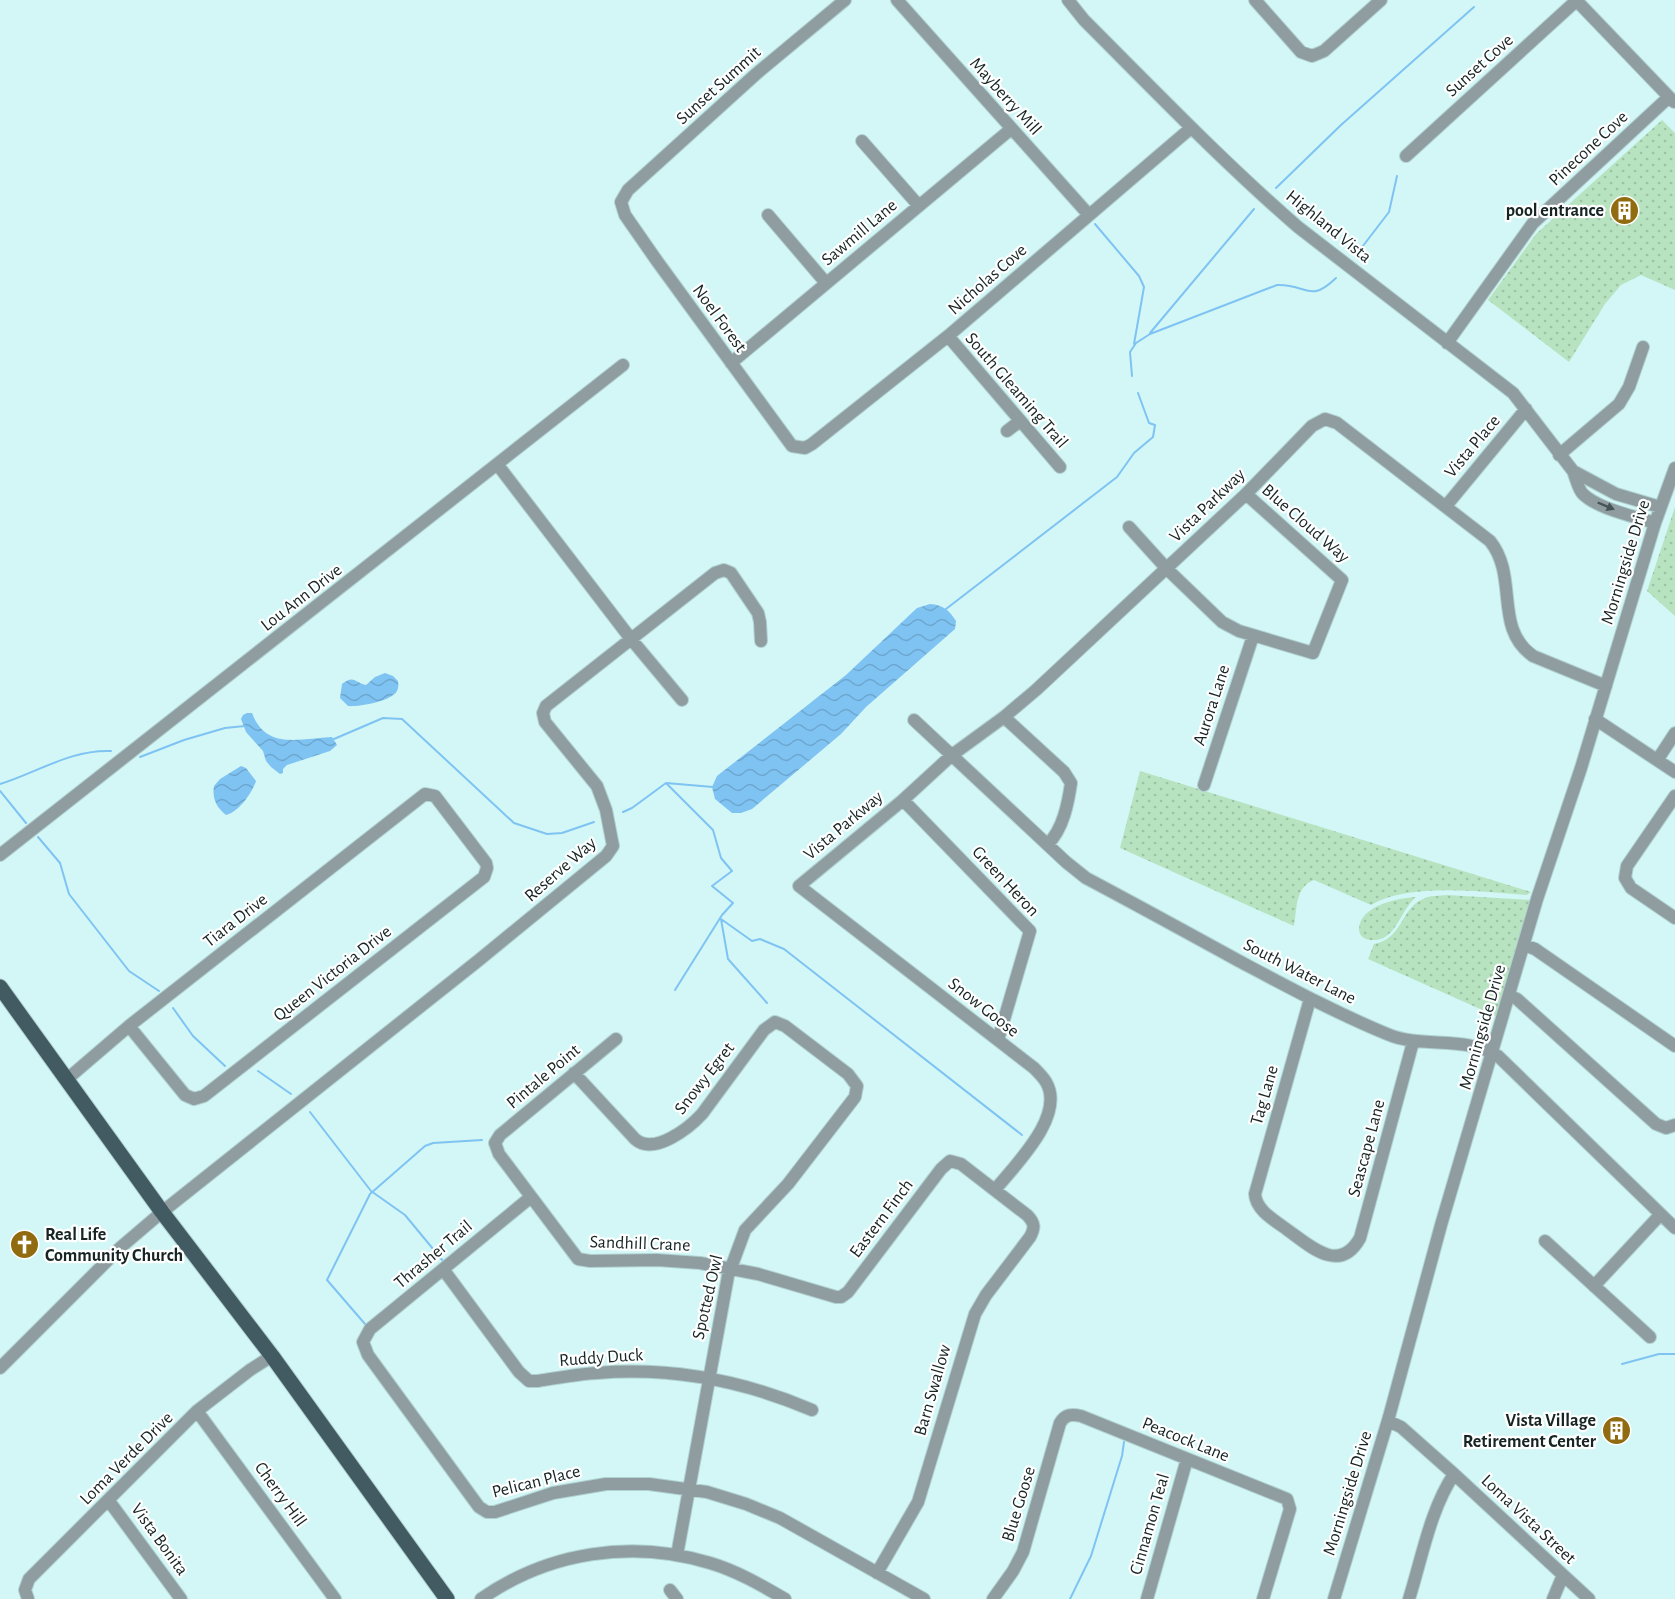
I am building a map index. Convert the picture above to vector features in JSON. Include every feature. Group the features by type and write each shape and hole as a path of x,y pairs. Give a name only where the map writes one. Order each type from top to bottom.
{"main road":[{"path":"0,987 162,1212 272,1356 447,1599"}],"street":[{"name":"Sunset Summit","path":"621,202 628,190 739,90 845,0"},
{"name":"Mayberry Mill","path":"897,0 1089,215"},
{"name":"Highland Vista","path":"1068,0 1084,20 1191,128 1298,227 1514,393 1559,455 1574,471 1616,494 1660,507"},
{"path":"1255,0 1301,52 1312,56 1324,51 1381,0"},
{"path":"1576,0 1672,100"},
{"name":"Sunset Cove","path":"1406,156 1576,0"},
{"name":"Pinecone Cove","path":"1448,343 1533,224 1672,100"},
{"name":"Nicholas Cove","path":"800,448 812,444 948,336 1191,128"},
{"name":"Sawmill Lane","path":"731,363 1011,129"},
{"path":"862,141 919,206"},
{"name":"Noel Forest","path":"621,202 625,215 789,444 800,448"},
{"path":"768,215 826,283"},
{"name":"South Gleaming Trail","path":"948,336 1060,467"},
{"path":"1559,455 1619,404 1629,387 1643,347"},
{"name":"Lou Ann Drive","path":"0,855 623,365"},
{"name":"Vista Place","path":"1446,506 1526,410"},
{"name":"Vista Parkway","path":"799,886 903,800 952,755 1004,717 1167,569 1246,494 1312,426 1325,419 1337,423 1491,540 1505,570 1514,634 1525,650 1544,661 1606,686"},
{"path":"1007,431 1020,421"},
{"path":"497,464 631,639 682,700"},
{"name":"Morningside Drive","path":"1334,1599 1388,1421 1441,1225 1524,945 1660,507 1675,468"},
{"name":"Highland Vista","path":"1574,471 1581,493 1605,507 1655,523"},
{"name":"Blue Cloud Way","path":"1246,494 1342,580 1313,653 1253,636"},
{"path":"1129,527 1167,569 1222,622 1253,636"},
{"name":"Reserve Way","path":"162,1212 606,856 613,846 612,833 597,786 545,722 543,713 546,705 715,573 724,570 731,573 758,613 761,641"},
{"name":"Aurora Lane","path":"1204,785 1253,636"},
{"path":"1004,717 1064,772 1071,783 1060,826 1056,836 1048,844"},
{"path":"1595,719 1675,772"},
{"name":"South Water Lane","path":"914,720 1086,878 1310,999 1387,1035 1413,1042 1459,1044 1492,1052 1504,1061 1675,1228"},
{"path":"1658,759 1675,734"},
{"name":"Queen Victoria Drive","path":"129,1026 189,1098 204,1096 223,1082 486,873 488,868 484,859 435,796 429,794"},
{"name":"Tiara Drive","path":"66,1080 129,1026 422,796 429,794"},
{"path":"1675,796 1627,866 1625,878 1631,888 1675,918"},
{"name":"Green Heron","path":"903,800 1030,931 998,1040"},
{"name":"Snow Goose","path":"799,886 1034,1068 1047,1084 1050,1099 1047,1120 995,1190"},
{"path":"1524,945 1535,949 1675,1046"},
{"path":"1509,995 1517,999 1562,1038 1656,1124 1666,1128 1675,1125"},
{"name":"Tag Lane","path":"1310,999 1256,1187 1255,1201 1264,1212 1314,1250 1327,1255 1341,1254"},
{"name":"Snowy Egret","path":"574,1074 639,1142 644,1144 655,1144 682,1132 696,1121 764,1030 775,1022 785,1026 852,1078 857,1086"},
{"name":"Pintale Point","path":"495,1143 498,1137 616,1039"},
{"name":"Seascape Lane","path":"1341,1254 1352,1249 1360,1238 1413,1042"},
{"name":"Spotted Owl","path":"677,1555 730,1268 745,1230 796,1174 855,1096 857,1086"},
{"name":"Sandhill Crane","path":"495,1143 497,1150 573,1255 581,1260 657,1260 730,1268 781,1279 840,1297"},
{"name":"Eastern Finch","path":"840,1297 851,1289 941,1168 950,1161 961,1164 995,1190"},
{"name":"Barn Swallow","path":"877,1573 918,1502 975,1314 986,1295 1030,1237 1034,1225 1028,1215 995,1190"},
{"name":"Thrasher Trail","path":"363,1342 370,1329 531,1197"},
{"path":"0,1368 121,1247 162,1212"},
{"path":"1594,1286 1660,1215"},
{"path":"1545,1240 1650,1337"},
{"name":"Ruddy Duck","path":"443,1269 519,1372 529,1381 597,1373 640,1371 708,1378 764,1392 812,1410"},
{"name":"Pelican Place","path":"363,1342 366,1353 483,1510 495,1512 544,1495 588,1486 631,1484 689,1489 724,1497 761,1510 924,1599"},
{"name":"Loma Verde Drive","path":"28,1599 25,1590 29,1579 197,1411 272,1356"},
{"name":"Cherry Hill","path":"197,1411 335,1599"},
{"name":"Peacock Lane","path":"1067,1415 1081,1416 1279,1495 1289,1502 1288,1514 1263,1599"},
{"name":"Blue Goose","path":"993,1599 1023,1552 1060,1423 1067,1415"},
{"name":"Loma Vista Street","path":"1388,1421 1401,1427 1589,1599"},
{"name":"Cinnamon Teal","path":"1146,1599 1187,1459"},
{"path":"1409,1599 1440,1499 1454,1474"},
{"name":"Vista Bonita","path":"109,1501 181,1599"},
{"path":"481,1599 533,1570 581,1556 628,1551 677,1555 725,1569 785,1599"},
{"path":"1552,1599 1563,1575"}],"green space":[{"path":"1662,120 1675,133 1675,290 1641,275 1621,285 1605,304 1569,362 1488,300 1536,234"},
{"path":"1675,507 1675,616 1647,591"},
{"path":"1140,771 1531,892 1527,895 1447,890 1426,891 1406,893 1371,905 1314,880 1308,883 1300,893 1294,926 1120,848"},
{"path":"1447,895 1531,900 1498,1017 1368,959 1374,944 1391,936 1415,904 1429,897"},
{"path":"1416,897 1385,937 1373,940 1362,936 1359,929 1366,914 1382,904"}],"water":[{"path":"930,604 948,611 956,621 955,629 866,707 841,734 752,809 732,813 715,799 712,787 717,776 846,675 917,608"},
{"path":"385,673 398,681 397,691 389,698 348,706 340,698 342,684 346,681 352,680 366,685 375,677"},
{"path":"247,713 252,713 258,725 275,738 297,740 332,737 337,745 330,751 287,765 280,774 266,761 263,751 246,732 241,719"},
{"path":"241,766 246,768 256,781 244,801 236,810 226,815 216,802 214,786 220,779"}],"waterway":[{"path":"1276,188 1341,125 1474,7"},
{"path":"1356,255 1389,212 1397,176"},
{"path":"1150,333 1254,209"},
{"path":"1095,224 1139,276 1144,287 1134,344"},
{"path":"1132,376 1130,352 1136,343 1150,334 1277,285 1314,291 1327,286 1336,278"},
{"path":"946,609 1117,477 1134,453 1153,437 1155,425 1149,423 1138,393"},
{"path":"334,739 383,718 402,719 514,823 547,834 562,833 594,822"},
{"path":"140,757 184,740 225,728 245,726"},
{"path":"0,784 68,758 97,751 111,751"},
{"path":"666,783 713,787"},
{"path":"623,812 666,783 713,830 721,858 732,871 712,886 733,903 722,915 675,990"},
{"path":"0,791 26,823"},
{"path":"38,837 60,863 69,894 129,971 159,991"},
{"path":"721,919 752,941 760,939 784,949 1022,1135"},
{"path":"721,919 728,959 767,1003"},
{"path":"173,1008 193,1036 225,1066"},
{"path":"258,1071 291,1094"},
{"path":"310,1112 371,1191 405,1215 443,1261"},
{"path":"365,1324 327,1280 370,1194 425,1146 433,1143 482,1140"},
{"path":"1622,1364 1659,1354 1675,1354"},
{"path":"1070,1599 1091,1556 1122,1456 1124,1442"}],"place":[{"name":"pool entrance","path":"1625,210"},
{"name":"Real Life Community Church","path":"24,1244"},
{"name":"Vista Village Retirement Center","path":"1617,1430"}]}
